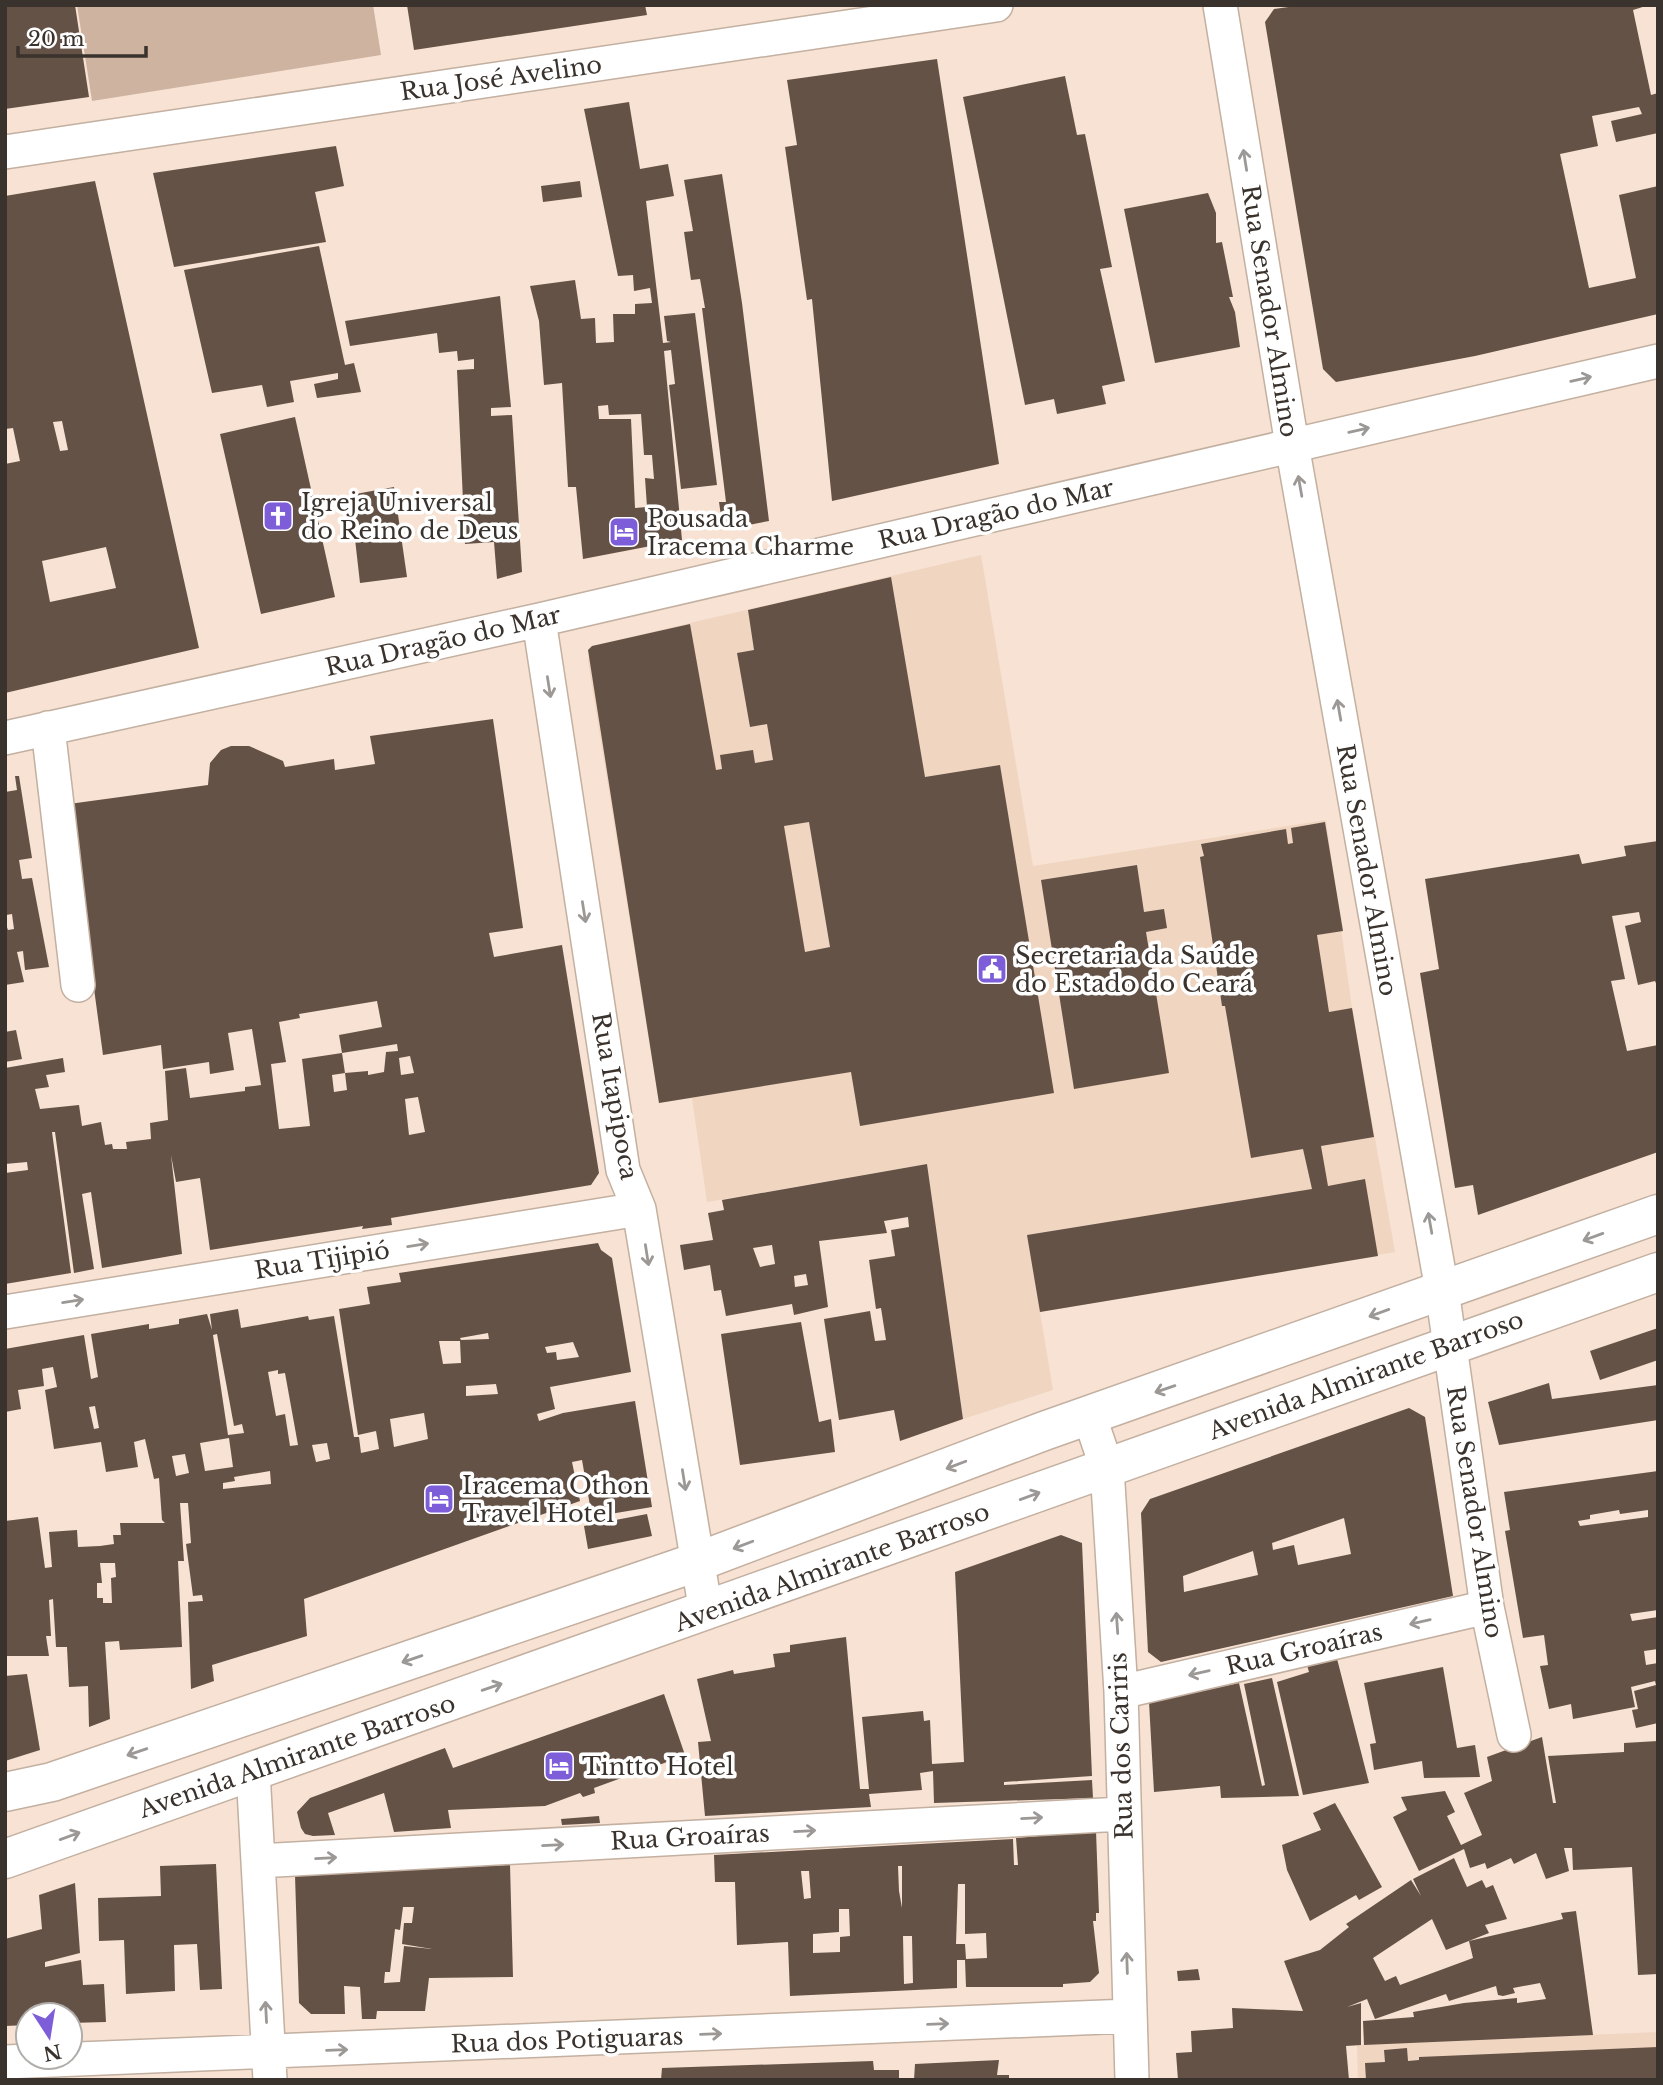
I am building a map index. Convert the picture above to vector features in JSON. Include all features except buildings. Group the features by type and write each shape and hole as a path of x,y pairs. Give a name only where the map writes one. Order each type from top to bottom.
{"main road":[{"name":"Avenida Almirante Barroso","path":"5,1792 52,1782 697,1562 1089,1415 1658,1214"},
{"name":"Avenida Almirante Barroso","path":"5,1859 1658,1272"}],"street":[{"name":"Rua José Avelino","path":"5,152 996,5"},
{"name":"Rua Senador Almino","path":"1220,5 1292,445 1442,1290 1487,1606 1514,1735"},
{"name":"Rua Dragão do Mar","path":"5,738 539,620 1658,361"},
{"name":"Rua Itapipoca","path":"539,620 623,1170 639,1209 706,1612"},
{"path":"48,728 78,985"},
{"name":"Rua Tijipió","path":"5,1312 639,1209"},
{"name":"Rua dos Cariris","path":"1089,1415 1107,1468 1121,1692 1122,1814 1132,2080"},
{"name":"Rua Groaíras","path":"1121,1692 1487,1606"},
{"path":"253,1771 269,2066"},
{"name":"Rua Groaíras","path":"258,1861 1122,1814"},
{"name":"Rua dos Potiguaras","path":"5,2062 269,2066 1129,2016"}],"shaded area":[{"path":"77,5 373,5 381,55 92,101"},
{"name":"Secretaria da Saúde do Estado do Ceará","path":"981,555 1033,866 1326,820 1352,1008 1395,1252 1040,1312 1053,1390 963,1419 927,1164 707,1202 692,1098 659,1103 588,661 592,646"},
{"path":"1658,2032 1658,2080 1358,2080 1357,2045"}],"place":[{"name":"Igreja Universal do Reino de Deus","path":"278,516"},
{"name":"Pousada Iracema Charme","path":"624,532"},
{"name":"Secretaria da Saúde do Estado do Ceará","path":"992,969"},
{"name":"Iracema Othon Travel Hotel","path":"439,1499"},
{"name":"Tintto Hotel","path":"559,1766"}]}
